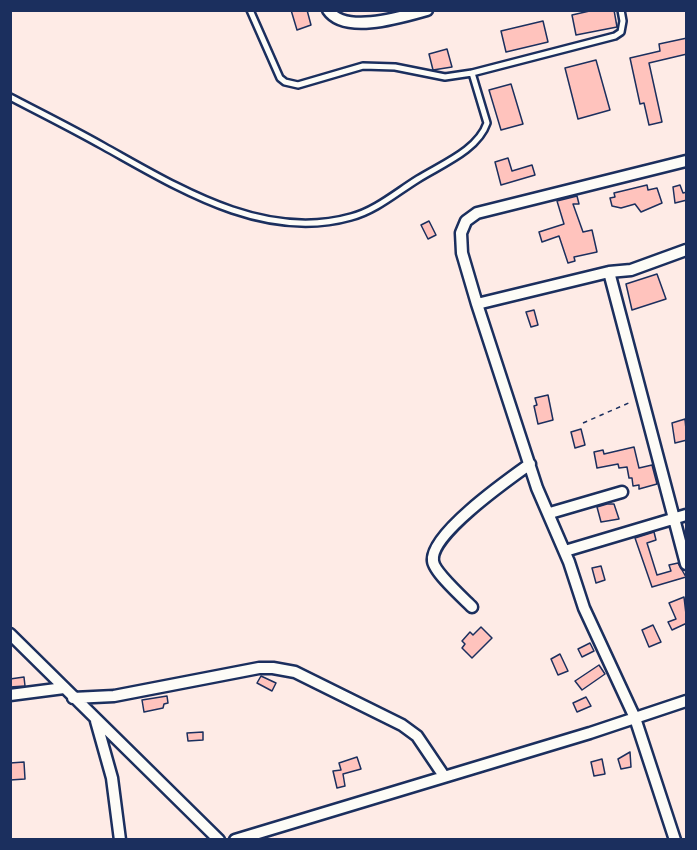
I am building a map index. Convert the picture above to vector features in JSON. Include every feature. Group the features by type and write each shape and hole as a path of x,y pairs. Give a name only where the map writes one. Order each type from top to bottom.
{"street":[{"path":"328,10 342,22 358,24 427,10"},
{"path":"675,840 635,718 584,608 565,551 537,488 477,304 462,253 461,233 466,221 477,213 687,161"},
{"path":"477,304 609,272 631,270 687,250"},
{"path":"609,272 642,397 681,516 687,564"},
{"path":"472,607 433,564 432,553 489,493 530,464"},
{"path":"550,513 622,492"},
{"path":"565,551 681,516"},
{"path":"10,634 219,840"},
{"path":"73,698 114,696 218,678 259,668 295,672 402,725 417,736 444,776"},
{"path":"10,695 64,688"},
{"path":"235,840 687,701"},
{"path":"96,720 112,778 120,840"}],"lane":[{"path":"250,10 280,78 285,82 298,85 363,66 395,67 433,76 472,73 615,36 621,32 621,10"},
{"path":"10,97 160,178 218,205 250,216 288,223 318,223 352,217 378,204 478,141 487,123 472,73"}],"path":[{"path":"583,423 642,397"}],"building":[{"path":"291,10 307,10 311,25 297,30"},
{"path":"594,10 614,10 617,27 576,35 572,15"},
{"path":"543,21 548,42 506,52 501,31"},
{"path":"687,38 687,54 649,63 662,122 649,125 644,103 640,104 630,58 660,51 659,44"},
{"path":"447,49 452,67 433,70 429,54"},
{"path":"596,60 610,110 578,119 565,68"},
{"path":"511,84 523,124 501,130 489,90"},
{"path":"508,158 512,171 532,165 535,175 501,185 495,162"},
{"path":"647,185 648,190 657,188 662,203 641,212 635,204 621,208 612,206 610,198 615,197 614,193"},
{"path":"680,185 683,193 687,192 687,200 675,203 673,187"},
{"path":"577,196 579,204 573,204 583,232 592,230 597,252 574,257 575,261 568,263 559,236 542,242 539,232 564,224 557,201"},
{"path":"429,221 436,235 428,239 421,225"},
{"path":"657,274 666,299 632,310 626,284"},
{"path":"534,310 538,325 531,327 526,312"},
{"path":"548,395 553,420 538,424 534,406 537,405 535,398"},
{"path":"685,419 687,440 675,443 672,423"},
{"path":"581,429 585,445 575,448 571,432"},
{"path":"634,447 639,468 652,465 657,484 639,489 639,485 633,486 627,467 619,468 618,464 597,468 594,452 603,450 604,454"},
{"path":"614,504 619,519 601,522 597,507"},
{"path":"654,532 656,540 647,543 657,575 671,571 669,565 678,563 686,577 652,587 635,538"},
{"path":"601,566 605,580 596,583 592,568"},
{"path":"684,597 687,623 672,630 668,622 676,619 669,603"},
{"path":"653,625 661,642 649,647 642,630"},
{"path":"481,627 492,638 472,658 462,648 465,644 462,641 470,632 473,635"},
{"path":"590,643 594,651 582,657 578,649"},
{"path":"560,654 568,671 558,675 551,659"},
{"path":"599,665 605,674 582,690 575,681"},
{"path":"261,676 276,683 272,691 257,683"},
{"path":"24,677 25,686 10,687 10,679"},
{"path":"167,696 168,703 164,704 163,708 144,712 142,700"},
{"path":"586,697 591,706 577,712 573,703"},
{"path":"203,732 203,740 188,741 187,733"},
{"path":"630,752 631,767 621,769 618,759"},
{"path":"357,757 361,769 343,774 345,786 337,788 333,771 341,770 339,763"},
{"path":"602,759 605,774 594,776 591,762"},
{"path":"24,762 25,779 10,780 10,763"}]}
